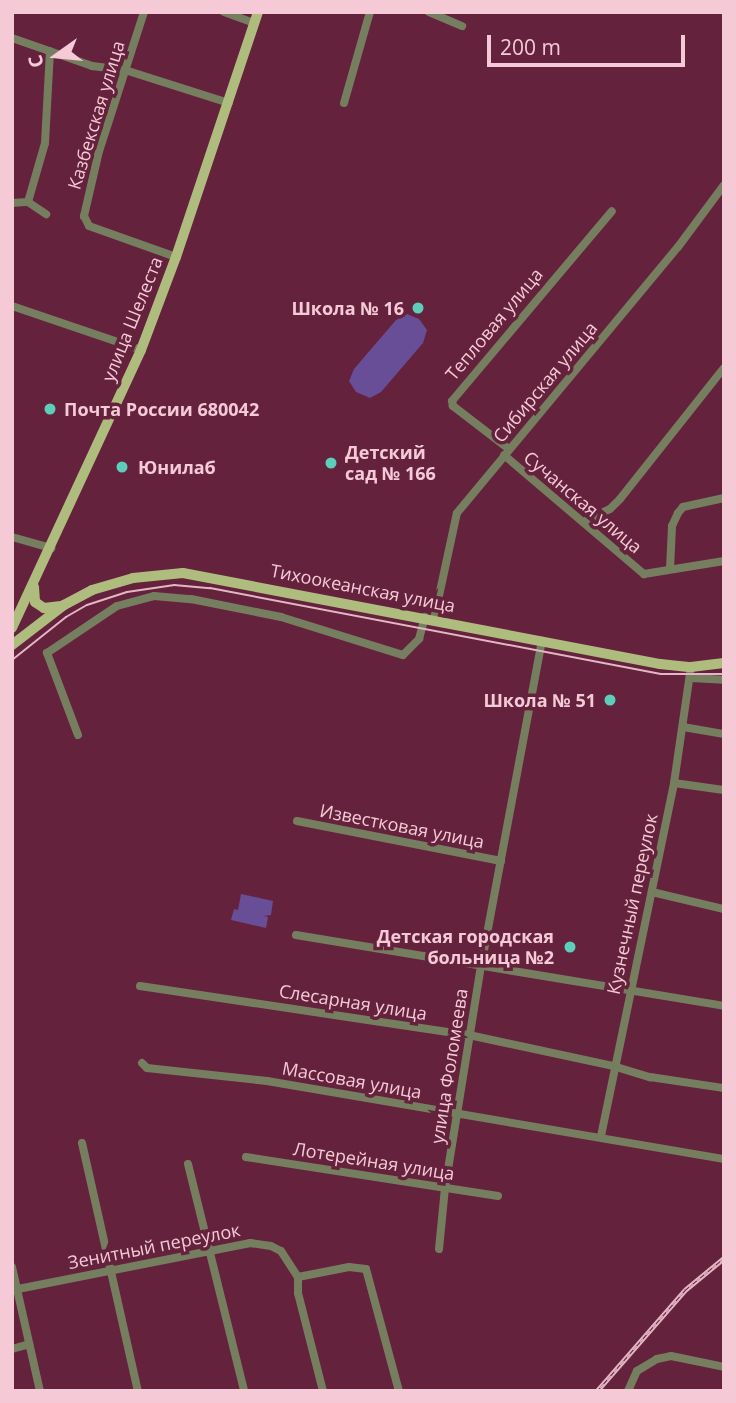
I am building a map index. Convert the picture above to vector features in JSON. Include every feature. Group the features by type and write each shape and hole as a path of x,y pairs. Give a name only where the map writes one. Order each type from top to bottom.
{"main road":[{"name":"улица Шелеста","path":"12,628 141,350 176,257 257,18"},
{"name":"Тихоокеанская улица","path":"12,645 64,605 92,590 123,581 183,573 429,618 691,672 724,663"},
{"path":"34,584 35,602 44,608 53,609 64,605"}],"street":[{"name":"Казбекская улица","path":"144,12 99,151 84,216 89,226 176,257"},
{"path":"224,12 257,18"},
{"path":"344,103 370,12"},
{"path":"429,12 462,26"},
{"path":"12,38 92,66 125,70 229,103"},
{"path":"29,202 45,143 50,51"},
{"name":"Сибирская улица","path":"78,735 47,653 117,606 154,596 191,598 281,617 403,655 419,639 429,618 457,513 678,247 724,185"},
{"path":"12,203 29,202 46,214"},
{"name":"Тепловая улица","path":"506,452 453,406 452,401 612,211"},
{"path":"12,306 141,350"},
{"path":"583,523 610,509 620,499 724,368"},
{"name":"Сучанская улица","path":"506,452 583,523 644,574 724,561"},
{"path":"670,569 672,526 678,513 684,507 724,498"},
{"path":"12,537 51,548"},
{"name":"улица Фоломеева","path":"439,1249 445,1188 469,1035 542,641"},
{"path":"691,672 724,680"},
{"name":"Кузнечный переулок","path":"601,1136 613,1066 674,783 691,672"},
{"path":"683,727 724,734"},
{"path":"674,783 724,790"},
{"name":"Известковая улица","path":"297,821 501,861"},
{"path":"652,892 724,909"},
{"path":"296,936 724,1006"},
{"name":"Слесарная улица","path":"140,986 469,1035 613,1066 650,1077 724,1088"},
{"name":"Массовая улица","path":"142,1063 147,1068 267,1081 724,1159"},
{"path":"82,1143 138,1391"},
{"name":"Лотерейная улица","path":"246,1157 498,1196"},
{"path":"188,1164 244,1391"},
{"name":"Зенитный переулок","path":"18,1289 261,1243 281,1251 298,1277"},
{"path":"12,1267 40,1391"},
{"path":"323,1391 298,1293 298,1277 349,1267 366,1269 399,1391"},
{"path":"12,1349 29,1344"},
{"path":"628,1391 637,1371 647,1363 671,1356 724,1367"}],"shaded area":[{"path":"407,314 419,319 427,330 423,343 381,392 370,398 356,392 349,381 354,369 396,320"},
{"path":"241,894 273,901 271,915 264,916 268,917 266,928 231,920 234,909 238,910"}],"tram line":[{"path":"12,660 66,617 87,605 127,592 174,585 210,588 661,674 724,674"}],"railway":[{"path":"597,1391 685,1290 724,1258"}],"place":[{"name":"Школа № 16","path":"418,308"},
{"name":"Почта России 680042","path":"50,409"},
{"name":"Детский сад № 166","path":"331,463"},
{"name":"Юнилаб","path":"122,467"},
{"name":"Школа № 51","path":"610,700"},
{"name":"Детская городская больница №2","path":"570,947"}]}
